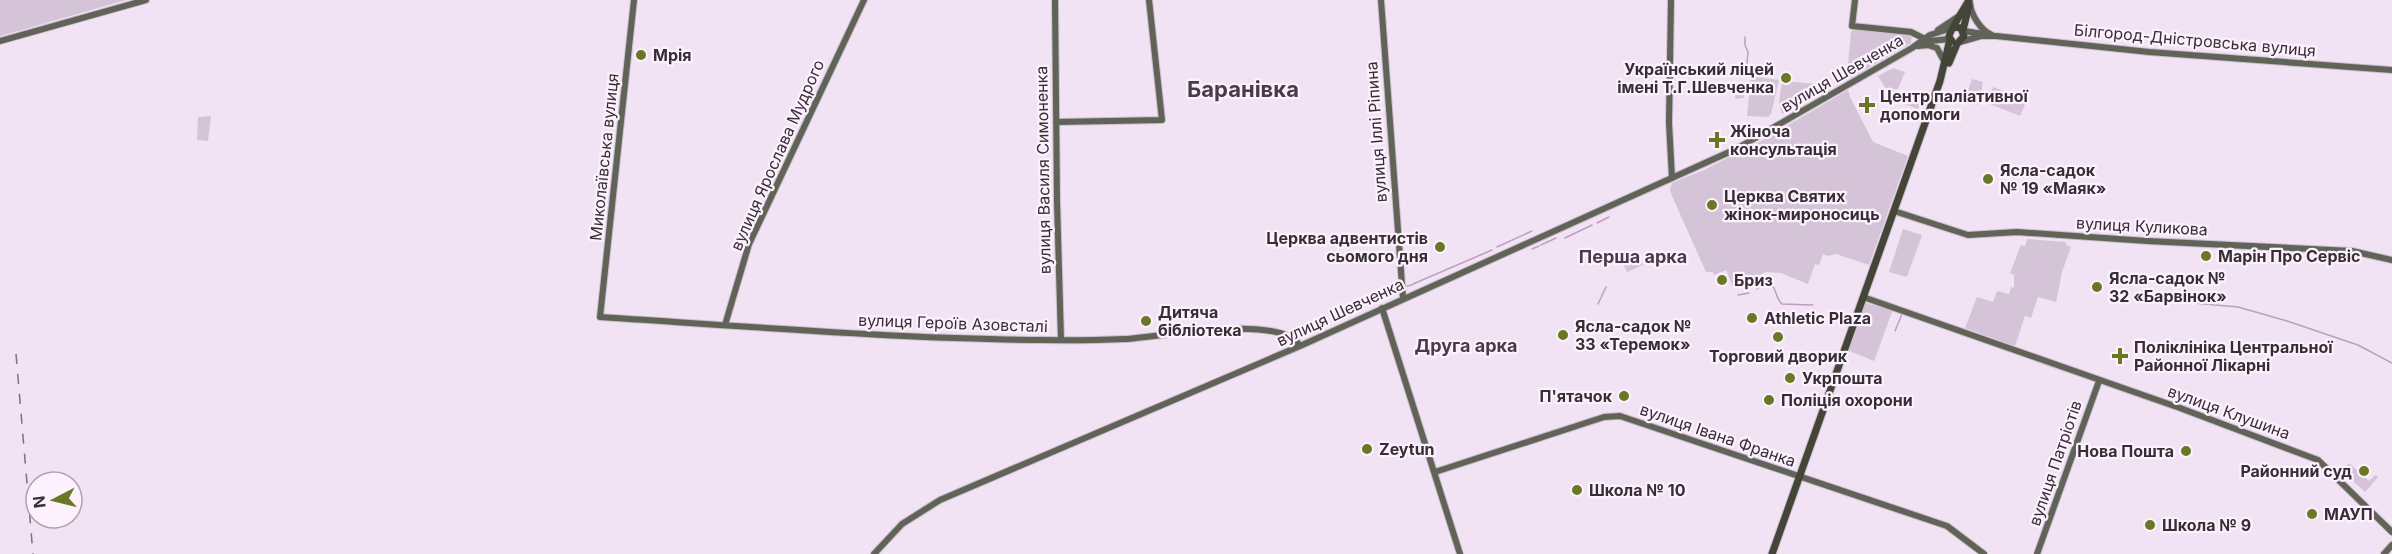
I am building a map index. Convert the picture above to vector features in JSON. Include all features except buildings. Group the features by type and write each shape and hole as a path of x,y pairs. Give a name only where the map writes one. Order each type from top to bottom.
{"main road":[{"path":"1772,554 1940,81 1946,63 1949,33 1969,0"},
{"path":"1946,63 1964,37 1963,30 1969,0"},
{"path":"1953,28 1963,30"},
{"path":"1950,39 1960,42"}],"street":[{"path":"0,41 146,0"},
{"name":"Миколаївська вулиця","path":"600,317 634,0"},
{"name":"вулиця Ярослава Мудрого","path":"725,325 749,244 864,0"},
{"name":"вулиця Василя Симоненка","path":"1055,0 1061,340"},
{"path":"1056,122 1161,120 1149,0"},
{"name":"вулиця Іллі Ріпина","path":"1381,0 1403,298"},
{"path":"1671,0 1669,108 1671,178"},
{"path":"1855,0 1852,26 1911,32 1927,39 1941,52 1946,63 1955,52 1976,38"},
{"path":"1969,0 1971,11 1983,30 1996,36"},
{"path":"1913,48 1961,15"},
{"path":"1913,48 1953,28"},
{"name":"Білгород-Дністровська вулиця","path":"1963,30 1996,36 2149,52 2392,70"},
{"name":"Білгород-Дністровська вулиця","path":"1960,42 1996,36"},
{"name":"вулиця Шевченка","path":"1927,39 1950,39"},
{"name":"вулиця Шевченка","path":"874,554 902,524 940,500 1300,346 1749,142 1913,48"},
{"name":"вулиця Куликова","path":"1894,211 1968,235 2017,232 2359,252 2392,260"},
{"path":"1401,278 1408,289 1422,289"},
{"name":"вулиця Клушина","path":"1863,297 2184,410 2318,460 2392,532"},
{"path":"1382,308 1460,554"},
{"path":"1362,317 1378,316 1389,329"},
{"name":"вулиця Героїв Азовсталі","path":"600,317 880,335 1061,340 1125,339 1258,328 1287,336 1297,341 1300,346"},
{"name":"вулиця Патріотів","path":"2037,554 2099,381"},
{"name":"вулиця Івана Франка","path":"1435,472 1615,416 1947,526 1984,554"},
{"path":"2384,554 2392,545"}],"shaded area":[{"path":"0,0 126,0 0,36"},
{"path":"1856,28 1912,35 1911,43 1849,79 1847,76 1851,32"},
{"path":"1893,68 1905,72 1898,89 1886,89 1878,76"},
{"path":"1751,76 1779,80 1771,114 1768,117 1747,116"},
{"path":"1972,79 1983,82 1979,105 1965,100"},
{"path":"1782,81 1829,85 1829,87 1782,114 1779,103"},
{"path":"1735,83 1744,83 1744,98 1735,99"},
{"path":"1993,87 2027,100 2020,116 1987,103"},
{"path":"1848,90 1873,142 1908,156 1869,265 1836,254 1828,256 1823,254 1819,265 1815,264 1808,284 1781,273 1766,272 1733,287 1726,270 1714,275 1713,272 1706,272 1672,196 1670,189 1672,183 1704,170 1759,142"},
{"path":"1891,91 1898,91 1921,99 1918,109 1893,100"},
{"path":"211,116 208,141 197,140 198,117"},
{"path":"1903,229 1922,235 1907,277 1889,272"},
{"path":"2027,239 2066,242 2066,245 2071,247 2062,272 2056,302 2038,297 2031,318 2025,316 2015,346 1965,328 1977,297 1993,302 1997,291 2009,294 2011,287 2014,288 2014,275 2010,273 2021,245 2025,246"},
{"path":"1639,256 1643,265 1627,272 1623,264"},
{"path":"1865,303 1892,312 1874,361 1847,350"},
{"path":"2349,463 2369,481 2375,475 2378,477 2365,492 2341,470"}],"waterway":[{"path":"1745,37 1748,52 1746,74"},
{"path":"1597,223 1609,217"},
{"path":"1565,238 1592,225"},
{"path":"1497,247 1532,231"},
{"path":"1541,245 1556,238"},
{"path":"1532,249 1539,246"},
{"path":"1413,284 1492,250"},
{"path":"1757,289 1767,281 1773,286 1782,304 1813,305"},
{"path":"1407,286 1412,285"},
{"path":"1598,304 1606,287"},
{"path":"1738,295 1749,293"},
{"path":"1376,302 1393,294"},
{"path":"2148,299 2238,307 2358,345 2392,363"},
{"path":"1895,331 1902,314"},
{"path":"1293,338 1318,326"}],"railway":[{"path":"16,354 33,554"}],"place":[{"name":"Мрія","path":"641,55"},
{"name":"Український ліцей імені Т.Г.Шевченка","path":"1786,78"},
{"name":"Центр паліативної допомоги","path":"1867,105"},
{"name":"Жіноча консультація","path":"1717,140"},
{"name":"Ясла-садок № 19 «Маяк»","path":"1988,179"},
{"name":"Церква Святих жінок-мироносиць","path":"1712,205"},
{"name":"Церква адвентистів сьомого дня","path":"1440,247"},
{"name":"Марін Про Сервіс","path":"2206,256"},
{"name":"Бриз","path":"1722,280"},
{"name":"Ясла-садок № 32 «Барвінок»","path":"2097,287"},
{"name":"Athletic Plaza","path":"1752,318"},
{"name":"Дитяча бібліотека","path":"1146,321"},
{"name":"Ясла-садок № 33 «Теремок»","path":"1563,335"},
{"name":"Торговий дворик","path":"1778,337"},
{"name":"Поліклініка Центральної Районної Лікарні","path":"2120,356"},
{"name":"Укрпошта","path":"1790,378"},
{"name":"П'ятачок","path":"1624,396"},
{"name":"Поліція охорони","path":"1769,400"},
{"name":"Zeytun","path":"1367,449"},
{"name":"Нова Пошта","path":"2186,451"},
{"name":"Районний суд","path":"2364,471"},
{"name":"Школа № 10","path":"1577,490"},
{"name":"МАУП","path":"2312,514"},
{"name":"Школа № 9","path":"2150,525"}],"district":[{"name":"Баранівка","path":"1243,89"},
{"name":"Перша арка","path":"1633,257"},
{"name":"Друга арка","path":"1466,346"}]}
